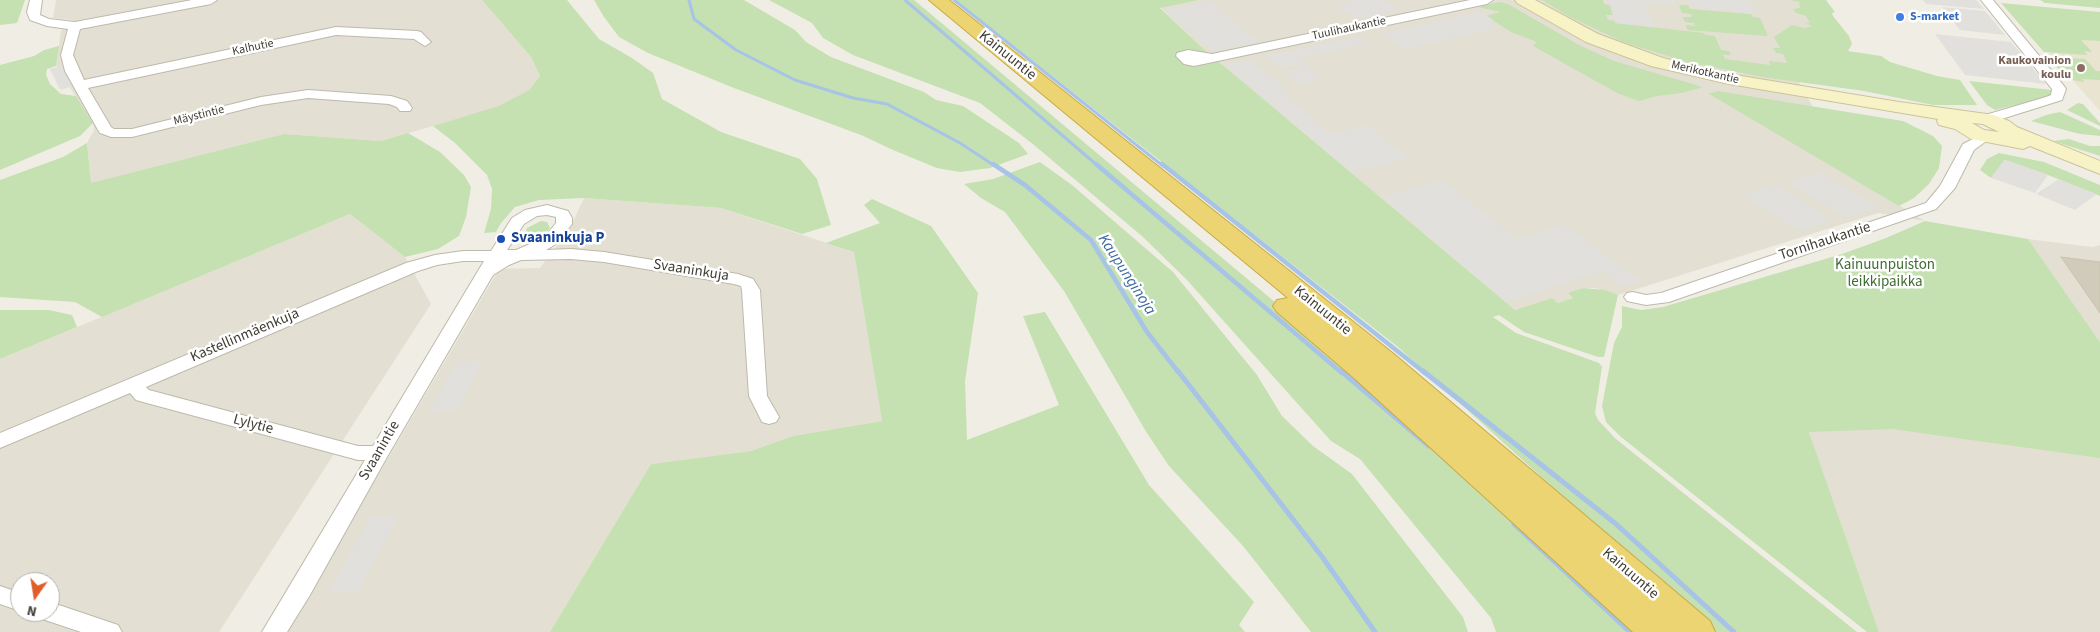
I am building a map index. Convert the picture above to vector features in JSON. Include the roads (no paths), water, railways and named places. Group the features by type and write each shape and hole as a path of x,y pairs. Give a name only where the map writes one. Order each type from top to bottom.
{"highway":[{"name":"Kainuuntie","path":"922,0 1364,371 1658,632"},
{"name":"Kainuuntie","path":"938,0 1385,362 1698,632"}],"street":[{"path":"36,0 32,12 34,17 47,22 75,26 211,0"},
{"name":"Tuulihaukantie","path":"1212,58 1487,0"},
{"name":"Merikotkantie","path":"1523,0 1592,38 1657,62 1722,78 1899,108 1986,129 2094,165"},
{"path":"1986,129 2021,108 2057,97 2059,89 1989,5 1988,0"},
{"name":"Mäystintie","path":"75,26 67,55 72,71 105,130 118,134 132,133 261,101 308,94 391,100 402,104 405,108"},
{"name":"Kalhutie","path":"81,85 336,31 416,35 425,42"},
{"name":"Tornihaukantie","path":"1633,297 1646,300 1663,298 1931,206 1947,188 1986,129"},
{"name":"Svaanintie","path":"274,632 302,588 379,453 518,221 523,217 547,210 562,214 564,224 558,233 539,248 520,255"},
{"name":"Svaaninkuja","path":"492,263 520,255 571,254 604,257 738,279 747,283 751,290 758,396 769,417"},
{"name":"Kastellinmäenkuja","path":"0,441 412,266 463,256 492,263"},
{"name":"Lylytie","path":"132,384 143,395 358,452 379,453"},
{"path":"60,615 110,632"}],"waterway":[{"name":"Kaupunginoja","path":"689,0 694,19 736,50 795,80 853,98 887,104 960,143 995,166"},
{"path":"905,0 1098,166"},
{"path":"954,0 1163,166"},
{"name":"Kaupunginoja","path":"993,164 1025,185 1091,240 1147,332 1179,373"},
{"path":"1096,164 1342,373"},
{"path":"1162,164 1425,373"},
{"name":"Kaupunginoja","path":"1178,371 1323,558 1375,632"},
{"path":"1341,371 1429,446"},
{"path":"1423,371 1616,524 1734,632"},
{"path":"1514,524 1630,632"}],"place":[{"name":"S-market","path":"1900,17"},
{"name":"Kaukovainion koulu","path":"2081,68"},
{"name":"Svaaninkuja P","path":"501,239"}],"park label":[{"name":"Kainuunpuiston leikkipaikka","path":"1885,274"}]}
